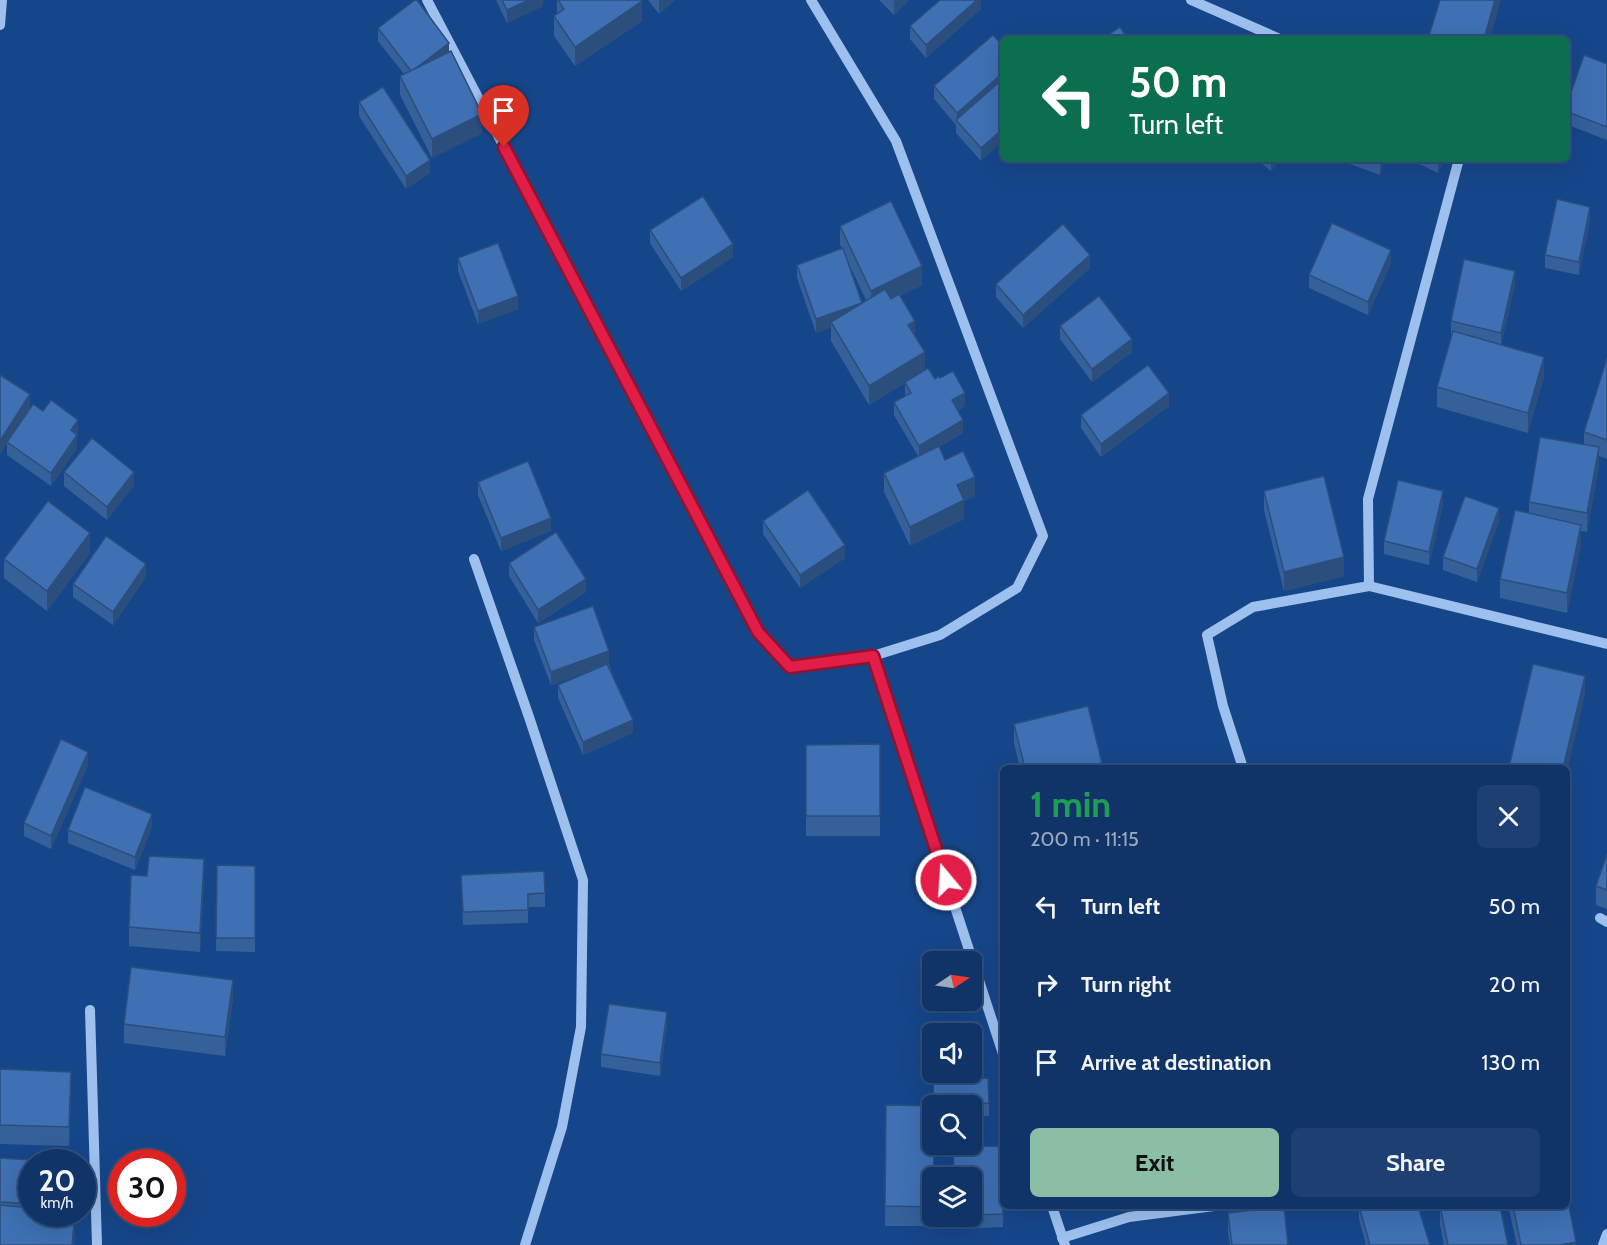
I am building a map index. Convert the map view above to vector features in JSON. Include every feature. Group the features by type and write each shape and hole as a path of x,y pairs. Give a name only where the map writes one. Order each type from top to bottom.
{"street":[{"path":"0,25 2,0"},
{"path":"427,0 758,632 790,667 873,656 940,635 1017,588 1043,536 896,141 811,0"},
{"path":"1191,0 1273,36"},
{"path":"1369,586 1368,499 1458,162"},
{"path":"474,559 583,880 582,1027 562,1128 525,1245"},
{"path":"1242,765 1223,706 1207,635 1252,607 1369,586 1607,644"},
{"path":"873,656 1000,1045"},
{"path":"90,1010 96,1245"},
{"path":"1053,1209 1064,1242 1129,1216 1188,1209"},
{"path":"1603,1245 1607,1234"}],"building":[{"path":"415,0 449,43 411,71 378,28"},
{"path":"502,0 529,0 507,10"},
{"path":"558,0 642,1 575,47 554,16 564,9"},
{"path":"940,0 977,0 926,45 910,26"},
{"path":"1440,0 1495,0 1485,36 1429,36"},
{"path":"1120,27 1126,36 1106,36"},
{"path":"993,35 1000,43 1000,75 957,113 934,86"},
{"path":"451,51 482,114 432,139 400,76"},
{"path":"1584,55 1607,64 1607,127 1570,113 1570,95"},
{"path":"1000,82 1000,131 981,148 956,120"},
{"path":"383,87 430,160 406,176 359,102"},
{"path":"703,196 733,244 681,278 650,230"},
{"path":"1557,199 1590,207 1579,262 1545,255"},
{"path":"891,201 922,266 871,291 840,226"},
{"path":"1332,223 1391,250 1368,302 1309,275"},
{"path":"1063,224 1090,255 1023,315 996,284"},
{"path":"498,243 518,296 478,311 458,258"},
{"path":"843,248 862,303 816,319 797,265"},
{"path":"1464,259 1515,271 1501,333 1451,321"},
{"path":"885,289 891,299 899,294 915,321 908,325 925,352 869,386 831,322"},
{"path":"1099,296 1132,339 1092,369 1060,326"},
{"path":"1453,331 1544,357 1528,413 1437,387"},
{"path":"1607,358 1607,440 1584,432"},
{"path":"1148,365 1169,393 1101,444 1081,415"},
{"path":"928,368 935,379 953,371 965,393 952,400 963,420 919,446 894,402 911,393 905,382"},
{"path":"0,375 30,394 0,441"},
{"path":"51,400 78,420 71,430 77,435 51,473 7,442 33,404 43,411"},
{"path":"1540,437 1599,447 1587,513 1529,502"},
{"path":"92,438 134,472 107,507 64,472"},
{"path":"939,446 945,460 963,451 975,477 957,485 964,500 910,527 884,473"},
{"path":"528,461 551,518 501,538 478,482"},
{"path":"1324,476 1344,557 1284,572 1264,491"},
{"path":"1398,480 1443,491 1429,552 1384,541"},
{"path":"808,490 845,545 800,575 763,521"},
{"path":"1465,496 1499,508 1477,569 1443,557"},
{"path":"48,501 90,533 47,591 4,559"},
{"path":"1515,510 1581,525 1567,593 1500,579"},
{"path":"556,532 586,579 538,610 509,563"},
{"path":"106,536 146,564 113,612 73,584"},
{"path":"593,606 609,651 551,672 534,627"},
{"path":"607,664 633,720 583,742 558,685"},
{"path":"1533,664 1585,676 1564,765 1509,765"},
{"path":"1088,706 1102,763 1024,765 1014,724"},
{"path":"61,739 88,752 51,836 24,823"},
{"path":"880,744 880,816 806,816 806,745"},
{"path":"85,787 152,814 135,857 68,830"},
{"path":"1607,854 1607,890 1596,886"},
{"path":"149,856 204,859 200,933 129,927 131,875 147,876"},
{"path":"217,865 255,866 255,938 216,938"},
{"path":"544,871 545,893 528,894 528,910 463,912 461,875"},
{"path":"131,967 233,980 225,1037 124,1024"},
{"path":"609,1004 667,1012 660,1063 601,1054"},
{"path":"0,1069 71,1072 69,1127 0,1125"},
{"path":"982,1078 988,1078 989,1103 982,1103 982,1095 934,1095 933,1083 982,1083"},
{"path":"886,1105 922,1106 922,1155 934,1155 934,1167 922,1167 922,1207 885,1206"},
{"path":"982,1146 1000,1146 1000,1209 1003,1209 1003,1214 982,1215 982,1167 954,1167 953,1155 982,1155"},
{"path":"0,1158 18,1159 18,1203 0,1202"},
{"path":"0,1205 18,1207 18,1227 74,1227 72,1245 0,1245"},
{"path":"1284,1209 1288,1245 1232,1245 1228,1213"},
{"path":"1360,1209 1419,1209 1430,1245 1370,1245"},
{"path":"1441,1209 1501,1209 1508,1245 1448,1245"},
{"path":"1514,1209 1570,1209 1576,1242 1560,1245 1521,1245"}],"route":[{"path":"504,147 758,632 790,667 873,656 946,880"}]}
